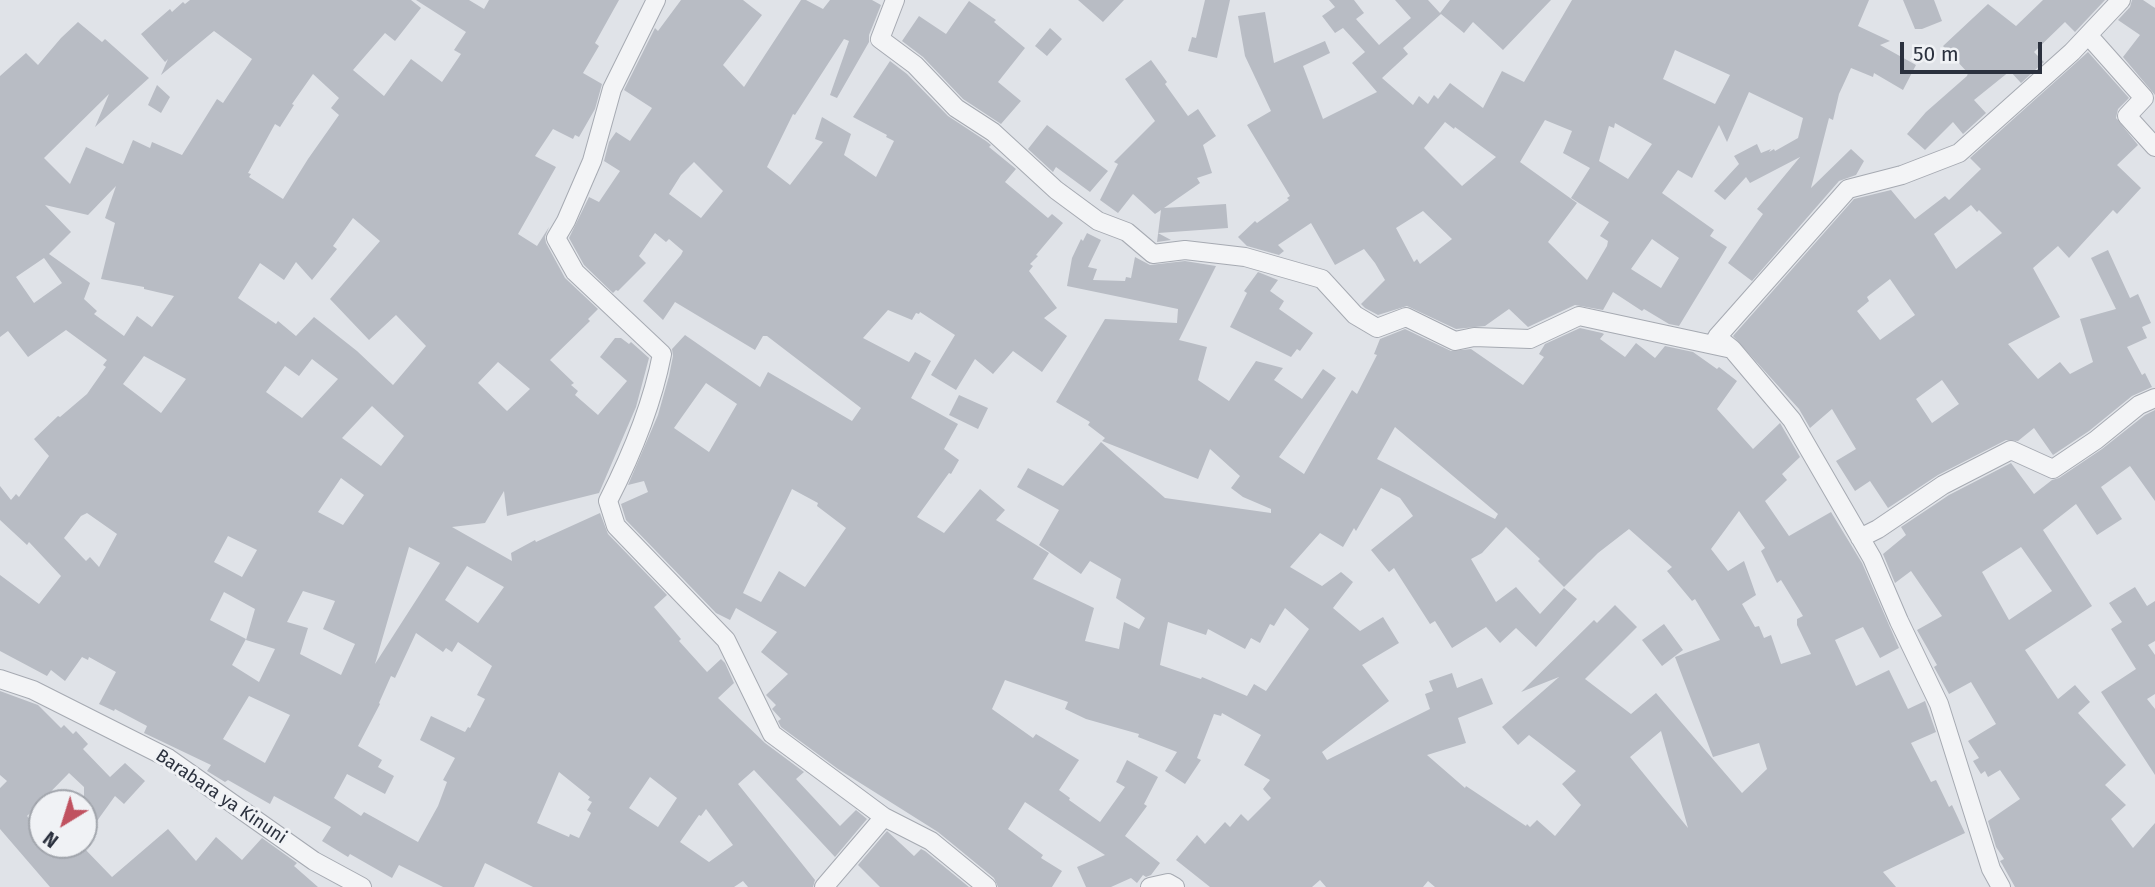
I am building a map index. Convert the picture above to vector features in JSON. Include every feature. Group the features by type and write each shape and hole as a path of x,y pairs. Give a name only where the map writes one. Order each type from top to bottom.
{"street":[{"path":"656,0 612,89 593,161 556,238 575,272 662,354 647,412 623,473 608,501 616,526 726,640 772,734 884,817 931,841 986,887"},
{"path":"895,0 880,39 915,65 956,108 993,132 1056,190 1098,221 1127,232 1153,254 1185,250 1245,257 1322,279 1355,315 1377,328 1406,317 1455,341 1474,337 1530,339 1579,316 1731,349"},
{"path":"2001,887 1991,869 1939,704 1872,558 1792,420 1731,349 1717,337 1848,189 1902,174 1959,153 2088,35 2121,0"},
{"path":"2088,35 2144,98 2127,116 2155,147"},
{"path":"1860,538 1878,529 1943,485 2011,450 2053,469 2096,440 2139,405 2155,398"},
{"name":"Barabara ya Kinuni","path":"0,679 33,690 168,758 314,861 362,887"},
{"path":"824,887 884,817"},
{"path":"1150,887 1168,883 1175,887"}],"building":[{"path":"190,0 411,0 421,8 395,41 385,33 353,70 384,96 411,59 442,82 461,54 454,50 466,32 416,0 469,0 484,9 489,0 619,0 595,43 599,46 583,73 602,84 595,109 579,137 575,135 573,139 553,129 535,156 556,167 518,234 537,246 549,227 546,243 565,278 598,309 588,319 590,321 550,360 574,383 571,385 578,391 575,395 598,415 627,381 600,357 615,338 621,338 629,344 631,342 649,358 636,407 599,493 507,516 504,491 485,523 452,527 512,561 511,553 600,513 608,534 667,595 654,607 681,639 679,641 707,672 721,659 725,663 734,683 718,698 765,743 804,772 796,779 840,826 856,810 867,819 835,857 754,770 738,784 815,880 813,887 748,887 743,881 734,887 533,887 485,863 474,887 443,887 399,865 392,878 322,841 331,827 274,796 270,804 228,780 225,782 207,771 211,765 144,733 147,726 115,709 114,711 99,704 116,672 89,657 88,660 82,657 65,681 51,670 47,676 0,651 0,575 39,604 61,576 29,542 27,545 0,520 0,486 11,500 16,494 19,497 49,456 34,439 87,394 106,367 103,365 107,360 66,330 28,357 8,331 0,337 0,76 26,53 38,65 78,22 102,42 105,39 149,78 95,127 109,94 44,158 70,184 86,147 123,164 133,140 150,148 152,142 182,155 217,99 223,103 252,59 214,31 161,75 168,59 165,62 141,34 170,9 172,12 183,2 185,4","holes":["313,74 339,98 331,108 339,115 283,199 249,177 251,174 248,173 275,124 280,127","116,186 105,218 115,223 101,279 174,296 152,327 137,316 124,336 94,314 97,311 84,299 90,283 49,254 71,232 45,205 88,215","353,218 380,241 330,299 369,340 396,315 426,346 393,385 357,351 314,317 296,336 278,321 276,324 238,298 260,263 284,280 296,262 312,280 337,249 333,246","44,258 62,283 34,303 16,277","144,356 186,379 161,413 123,384","312,359 338,379 302,418 266,392 285,366 299,376","498,362 530,389 507,411 478,383","372,406 404,436 381,466 342,438","341,478 364,495 343,525 318,512","87,513 117,534 99,567 90,557 86,561 64,538 81,516","228,536 257,550 242,577 214,562","409,547 440,563 375,664","467,566 504,587 478,623 445,600","303,591 335,601 323,629 355,644 341,675 300,654 308,628 287,622","224,592 255,609 246,640 275,649 259,682 232,665 246,639 210,620","416,633 443,652 446,648 452,652 458,642 492,666 477,695 485,699 470,728 465,732 431,716 420,740 455,758 443,780 447,782 438,806 418,842 364,812 361,816 334,798 347,774 385,794 394,776 378,767 382,760 358,746 391,676 395,678","249,696 290,715 265,763 223,739","559,772 590,797 588,800 592,802 587,810 591,813 579,838 570,834 569,837 537,823","650,777 677,798 658,827 629,808","706,809 733,845 709,862 680,842"]},
{"path":"681,0 743,0 762,15 723,65 744,87 801,0 823,9 830,0 872,0 881,5 869,35 869,42 837,98 830,95 849,41 844,39 795,115 793,114 767,167 790,185 823,142 815,139 822,117 851,134 844,155 876,177 894,141 853,117 890,61 907,74 948,116 986,141 991,145 989,147 1016,169 1005,182 1048,218 1052,214 1063,223 1036,255 1038,256 1030,264 1033,266 1029,271 1057,308 1044,318 1067,336 1042,372 1013,351 993,374 975,359 956,390 931,375 955,335 920,312 916,313 912,320 888,310 863,338 909,362 915,352 931,361 911,398 958,424 944,449 959,460 917,517 944,533 980,489 1005,510 996,520 1049,553 1033,579 1094,608 1085,641 1119,649 1124,622 1139,629 1145,618 1116,598 1121,579 1090,561 1081,574 1039,545 1059,510 1017,487 1028,468 1063,486 1101,442 1165,498 1271,513 1271,509 1243,497 1231,488 1240,476 1210,449 1198,479 1102,441 1105,438 1088,425 1090,422 1056,402 1105,319 1177,323 1178,309 1067,286 1072,258 1087,233 1101,240 1088,267 1097,269 1093,280 1125,281 1126,277 1131,278 1135,257 1150,265 1185,261 1216,266 1179,340 1207,347 1198,380 1229,401 1256,361 1283,368 1274,380 1302,399 1323,369 1336,378 1279,457 1304,474 1352,390 1357,394 1377,355 1374,354 1380,339 1405,329 1451,351 1471,349 1523,385 1544,357 1539,354 1545,344 1580,328 1604,334 1600,339 1625,357 1636,343 1655,358 1665,346 1693,352 1737,381 1717,409 1753,449 1780,423 1800,457 1782,474 1787,480 1765,501 1789,536 1831,512 1862,563 1899,648 1880,658 1863,627 1835,640 1856,686 1889,670 1908,709 1925,701 1936,732 1911,743 1931,782 1936,780 1949,807 1952,805 1965,833 1883,872 1896,887 1435,887 1428,881 1423,887 1326,887 1320,880 1312,887 1210,887 1176,860 1197,835 1205,844 1225,822 1230,827 1241,814 1248,821 1271,798 1263,789 1270,780 1244,765 1261,735 1222,713 1221,716 1214,714 1197,758 1201,760 1185,784 1165,771 1177,752 1138,737 1139,734 1086,719 1065,709 1068,702 1005,680 992,709 1033,738 1036,734 1079,760 1059,790 1100,822 1125,787 1116,782 1127,760 1158,777 1144,804 1147,806 1125,836 1160,863 1151,875 1143,875 1137,883 1131,878 1111,887 1086,887 1077,867 1105,855 1025,802 1008,829 1043,855 1041,858 1062,871 1052,887 998,887 994,878 938,832 838,769 781,727 778,721 781,719 772,709 776,705 766,695 788,674 761,652 777,632 736,608 730,620 716,613 626,520 621,504 648,492 644,481 628,485 658,415 669,376 672,349 685,335 760,387 768,372 852,421 861,408 767,336 763,336 755,350 675,302 663,320 643,301 683,251 669,239 666,242 655,233 639,256 646,263 613,293 584,265 569,238 589,197 599,202 620,171 604,161 609,142 616,132 630,141 652,108 624,90 655,28 658,31","holes":["694,162 723,191 701,218 669,194 681,175","706,383 737,404 709,452 674,428","1395,427 1498,514 1495,519 1377,459","1381,488 1400,498 1413,516 1371,550 1389,572 1394,568 1430,624 1435,621 1452,648 1486,627 1500,643 1516,628 1536,647 1577,599 1564,588 1540,614 1516,587 1496,602 1471,559 1482,553 1506,527 1540,559 1538,561 1564,587 1598,553 1629,529 1672,567 1667,571 1692,601 1695,599 1720,640 1675,657 1713,757 1759,743 1767,769 1742,793 1656,693 1631,714 1585,679 1637,627 1615,605 1597,623 1594,620 1521,692 1559,677 1502,727 1518,745 1529,735 1576,771 1562,784 1581,805 1555,836 1537,820 1530,827 1527,824 1526,826 1466,786 1465,788 1427,755 1466,743 1458,718 1493,704 1482,678 1457,688 1452,673 1429,681 1433,691 1425,694 1430,709 1327,760 1322,752 1389,701 1362,665 1399,643 1383,617 1360,631 1333,608 1353,582 1341,572 1322,586 1290,567 1320,533 1343,547 1354,528 1356,531","792,489 818,503 817,506 846,528 805,587 779,571 761,602 743,593","1739,511 1765,548 1761,551 1777,583 1781,580 1803,616 1797,619 1797,625 1811,654 1781,664 1771,635 1764,638 1759,626 1755,627 1742,604 1756,595 1744,561 1728,571 1711,549","1285,608 1309,629 1266,691 1254,684 1247,696 1202,677 1201,679 1160,665 1168,622 1206,635 1208,629 1245,649 1251,638 1260,643 1270,624 1274,626","1661,731 1688,828 1630,757"]},
{"path":"1078,0 1124,0 1103,22"},
{"path":"1205,0 1230,0 1217,58 1188,51 1192,37 1196,38"},
{"path":"1329,0 1354,0 1364,13 1356,19 1379,45 1411,18 1395,0 1428,0 1440,13 1450,0 1551,0 1503,50 1473,22 1464,33 1441,14 1403,48 1408,54 1382,78 1413,105 1419,96 1428,104 1434,95 1438,99 1450,83 1483,108 1502,71 1524,82 1572,0 1869,0 1858,26 1890,41 1880,45 1916,65 1903,90 1874,73 1873,77 1851,68 1839,94 1833,120 1829,118 1811,188 1851,149 1864,161 1856,175 1839,181 1752,281 1728,263 1763,214 1757,209 1800,157 1750,183 1746,177 1725,200 1714,191 1739,164 1734,156 1757,144 1761,153 1771,149 1769,152 1774,149 1775,151 1798,138 1803,118 1749,92 1727,142 1719,125 1692,178 1678,170 1662,193 1714,230 1710,236 1727,247 1679,326 1669,324 1644,309 1642,311 1613,292 1603,310 1575,305 1528,327 1509,309 1485,326 1456,329 1407,306 1378,315 1365,308 1361,304 1385,280 1375,263 1364,249 1335,265 1311,223 1278,245 1284,251 1279,255 1247,246 1238,237 1255,221 1257,223 1289,200 1287,198 1290,196 1247,125 1271,111 1245,56 1238,16 1265,12 1274,63 1325,41 1330,53 1303,66 1323,119 1377,92 1352,63 1365,52 1343,28 1335,33 1322,16 1335,7","holes":["1675,50 1730,75 1715,104 1663,79","1545,120 1572,131 1563,153 1590,168 1571,198 1609,222 1600,236 1608,241 1607,246 1587,280 1548,242 1577,203 1520,162","1445,122 1496,157 1462,186 1424,148","1615,123 1652,144 1628,179 1599,161 1609,126 1614,128","1423,211 1452,239 1420,264 1417,259 1414,262 1396,228","1652,239 1679,258 1661,288 1631,269"]},
{"path":"1903,0 1934,0 1942,21 1915,29"},
{"path":"2043,0 2105,0 2075,32 2065,22 2034,52 2044,62 2021,83 2010,71 1974,100 1986,113 1963,134 1953,122 1925,150 1907,134 1926,112 1967,76 1968,73 1943,46 1988,4 2016,26"},
{"path":"2132,0 2143,0 2155,8 2155,95 2123,57 2140,35 2118,20 2130,7"},
{"path":"969,1 996,20 994,22 1025,48 998,82 1021,101 1001,124 963,99 923,57 902,41 919,16 946,34"},
{"path":"1050,28 1062,39 1047,56 1035,46"},
{"path":"2088,52 2129,98 2118,109 2116,118 2138,145 2117,165 2141,188 2117,214 2113,210 2069,258 2058,246 2033,268 2060,317 2008,344 2038,379 2060,362 2070,374 2093,362 2080,319 2116,309 2091,258 2108,250 2130,298 2138,294 2151,323 2142,327 2147,338 2127,347 2142,375 2145,373 2152,387 2132,396 2089,431 2053,455 2034,428 2018,441 2006,440 1938,475 1888,508 1870,481 1855,491 1836,461 1856,449 1832,409 1810,428 1799,409 1733,336 1854,199 1891,190 1915,219 1945,196 1949,200 1981,169 1970,158","holes":["1971,205 2002,233 1956,269 1934,234","1890,279 1915,315 1880,340 1857,311 1869,301 1867,297","1942,380 1959,404 1932,423 1916,399"]},
{"path":"1151,60 1188,116 1198,109 1216,136 1203,145 1212,173 1197,178 1200,183 1164,208 1226,204 1228,228 1158,233 1161,210 1155,214 1133,194 1118,213 1100,200 1118,164 1114,162 1155,121 1125,79"},
{"path":"157,85 170,97 161,113 148,105"},
{"path":"1047,125 1108,171 1090,192 1056,167 1053,172 1028,149"},
{"path":"1158,233 1171,240 1157,242"},
{"path":"1258,272 1278,280 1270,291 1284,301 1279,309 1313,333 1300,351 1297,349 1291,357 1230,327 1247,293 1244,291"},
{"path":"959,395 988,408 978,429 949,415"},
{"path":"2155,410 2155,501 2130,466 2101,487 2122,519 2097,535 2076,504 2043,530 2092,606 2025,650 2058,699 2075,685 2090,702 2078,713 2126,765 2105,785 2126,805 2111,819 2133,848 2155,823 2155,887 2015,887 2000,861 2004,859 1996,847 1988,821 2020,799 2000,770 1988,777 1985,771 1981,774 1973,761 1979,758 1968,741 1996,724 1971,682 1949,694 1934,667 1937,665 1917,630 1942,616 1911,571 1895,583 1883,554 1906,535 1901,527 1949,495 2011,463 2034,494 2102,449","holes":["2021,547 2052,591 2009,620 1982,572"]},
{"path":"2135,587 2147,606 2155,601 2155,641 2148,645 2155,655 2155,694 2147,699 2155,709 2155,775 2101,692 2136,669 2111,629 2122,622 2109,603"},
{"path":"1664,624 1683,650 1662,666 1642,640"},
{"path":"0,691 38,705 61,728 64,725 73,734 76,731 88,744 83,749 110,777 125,763 145,781 124,804 115,796 98,820 98,789 84,789 69,773 53,789 28,789 28,859 95,859 112,877 168,829 196,861 216,837 242,860 262,838 297,863 294,866 318,887 50,887 0,829 0,788 7,781 0,775"},
{"path":"887,831 914,856 921,849 925,851 969,887 880,887 858,865"}]}
